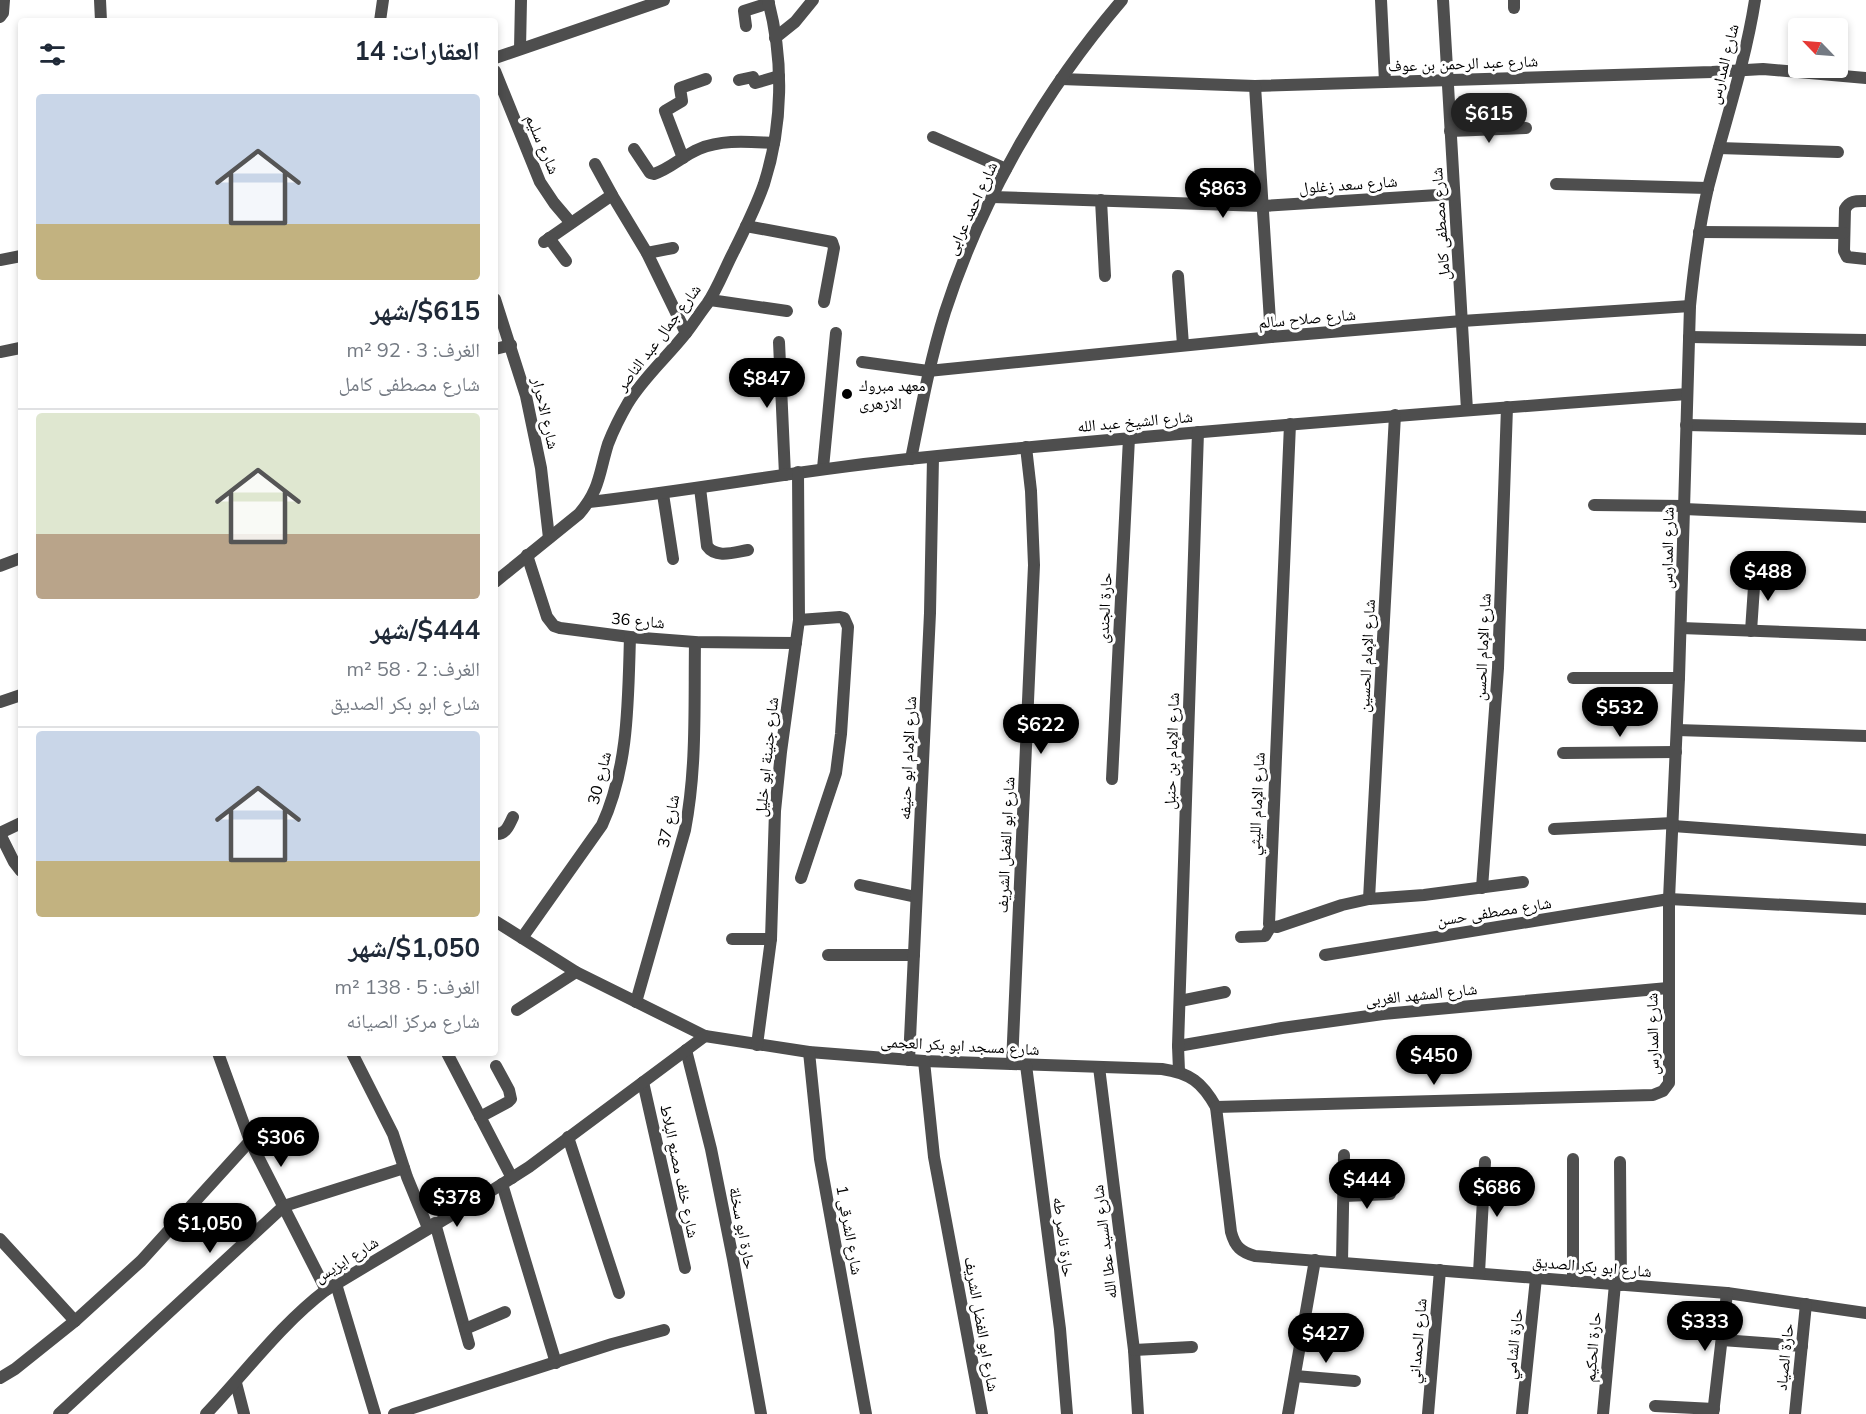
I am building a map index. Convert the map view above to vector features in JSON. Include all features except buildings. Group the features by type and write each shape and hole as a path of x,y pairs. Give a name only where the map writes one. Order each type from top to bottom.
{"street":[{"path":"0,17 3,14 4,0"},
{"path":"100,0 101,18"},
{"path":"380,18 383,0"},
{"path":"520,50 521,0"},
{"path":"498,57 664,0"},
{"path":"775,38 795,21 813,0"},
{"name":"شارع احمد عرابى","path":"911,459 928,371 945,311 992,197 1032,124 1061,79 1084,46 1122,0"},
{"path":"1381,0 1385,82"},
{"name":"شارع مصطفى كامل","path":"1443,0 1467,410"},
{"name":"شارع المدارس","path":"1216,1107 1653,1095 1663,1091 1669,1083 1669,899 1681,628 1690,306 1699,232 1708,188 1740,70 1755,0"},
{"path":"746,26 744,10 768,2"},
{"name":"شارع جمال عبد الناصر","path":"498,579 579,514 590,502 598,486 609,443 628,403 710,300 746,226 763,185 774,142 778,109 779,76 768,2"},
{"name":"شارع عبد الرحمن بن عوف","path":"1061,79 1255,86 1763,69 1866,78"},
{"path":"739,80 753,77 755,83 779,76"},
{"name":"شارع سليم","path":"498,78 540,182 571,223"},
{"path":"683,159 665,111 682,101 680,88 706,79"},
{"path":"1255,86 1271,337"},
{"path":"1450,131 1526,128"},
{"path":"933,137 1006,169"},
{"path":"634,148 650,173 654,174 698,149 714,144 774,142"},
{"path":"1719,148 1838,152"},
{"path":"595,164 647,253 686,333"},
{"path":"1556,184 1708,188"},
{"name":"شارع سعد زغلول","path":"992,197 1263,206 1454,194"},
{"path":"566,261 547,240 612,195"},
{"path":"1101,200 1105,276"},
{"path":"1866,201 1854,201 1847,205 1844,233 1844,255 1851,259 1866,259"},
{"path":"746,226 832,243 834,248 824,302"},
{"path":"1699,232 1844,233"},
{"path":"647,253 673,248"},
{"path":"0,260 18,257"},
{"path":"1178,276 1183,345"},
{"path":"710,300 787,311"},
{"name":"شارع صلاح سالم","path":"861,362 928,371 1271,337 1462,321 1690,306"},
{"name":"شارع الاحرار","path":"498,308 526,396 541,468 549,538"},
{"path":"823,468 836,333"},
{"path":"1689,337 1866,340"},
{"path":"779,342 785,475"},
{"path":"498,348 511,345"},
{"path":"0,352 18,348"},
{"name":"شارع الشيخ عبد الله","path":"590,502 663,494 823,468 1026,447 1395,415 1687,394"},
{"name":"شارع الإمام الحسن","path":"1482,888 1498,668 1507,407"},
{"name":"شارع الإمام الحسين","path":"1370,899 1395,415"},
{"name":"شارع الإمام الليثي","path":"1271,926 1268,921 1290,424"},
{"path":"1686,426 1866,429"},
{"name":"شارع الإمام بن حنبل","path":"1179,1071 1179,1001 1198,432"},
{"name":"حارة الجندى","path":"1113,779 1129,438"},
{"name":"شارع ابو الفضل الشريف","path":"1012,1064 1034,565 1031,492 1026,447"},
{"name":"شارع الإمام ابو حنيفه","path":"909,1060 930,613 933,457"},
{"name":"شارع جنينة ابو خليل","path":"757,1045 771,939 775,870 775,811 799,620 798,472"},
{"path":"700,488 707,546 710,550 718,554 748,550"},
{"path":"663,494 673,559"},
{"path":"1594,505 1684,507 1866,517"},
{"name":"شارع 36","path":"527,555 547,616 554,626 630,637 695,642 796,643"},
{"path":"0,566 18,559"},
{"path":"1751,631 1755,572"},
{"path":"799,620 840,617 844,618 848,627 836,773 801,878"},
{"path":"1681,628 1866,635"},
{"name":"شارع 30","path":"522,938 602,825 610,808 624,747 630,637"},
{"name":"شارع 37","path":"636,1002 685,830 690,804 694,753 695,642"},
{"path":"1573,678 1679,678"},
{"path":"0,702 18,696"},
{"path":"1677,730 1866,736"},
{"path":"1563,753 1676,752"},
{"path":"498,834 505,831 513,817"},
{"path":"18,824 0,833 18,867"},
{"path":"1554,829 1673,825 1866,840"},
{"path":"1241,937 1264,936 1271,926 1276,927 1334,907 1370,899 1424,895 1523,882"},
{"path":"860,885 916,897"},
{"name":"شارع مصطفى حسن","path":"1325,955 1669,899 1866,909"},
{"name":"شارع مسجد ابو بكر العجمى","path":"498,923 576,972 705,1036 809,1052 909,1060 1179,1071"},
{"path":"732,939 771,939"},
{"path":"828,955 914,955"},
{"path":"517,1010 576,972"},
{"name":"شارع المشهد الغربى","path":"1178,1046 1383,1014 1668,988"},
{"path":"1179,1001 1225,992"},
{"name":"شارع ايزيس","path":"206,1414 305,1305 507,1181 705,1036"},
{"name":"حارة ابو سخلة","path":"686,1050 711,1149 761,1414"},
{"name":"شارع الشرقى 1","path":"809,1052 820,1159 866,1414"},
{"path":"219,1056 250,1141 284,1206 331,1287 375,1414"},
{"path":"354,1056 393,1134 404,1168 431,1226 469,1344"},
{"path":"449,1056 480,1117 507,1181 556,1363"},
{"name":"شارع ابو الفضل الشريف","path":"924,1061 934,1157 982,1414"},
{"name":"حارة ناصر طه","path":"1026,1065 1060,1329 1067,1414"},
{"path":"480,1117 511,1099 509,1090 496,1066"},
{"name":"شارع السيد عطا الله","path":"1099,1067 1134,1350 1138,1414"},
{"path":"1179,1071 1194,1079 1207,1092 1216,1107 1234,1244 1244,1252 1255,1256 1315,1260 1288,1414"},
{"name":"شارع خلف مصنع البلاط","path":"643,1082 685,1268"},
{"path":"568,1137 619,1293"},
{"path":"0,1378 15,1369 75,1321 141,1261 250,1141"},
{"path":"1342,1262 1344,1155"},
{"path":"1573,1159 1573,1281"},
{"path":"1479,1273 1485,1162"},
{"name":"حارة الحكيم","path":"1603,1414 1618,1284 1620,1162"},
{"path":"59,1414 284,1206 404,1168"},
{"path":"1344,1196 1390,1194"},
{"path":"0,1239 75,1321"},
{"path":"0,1260 11,1251"},
{"name":"شارع ابو بكر الصديق","path":"1315,1260 1727,1293 1866,1313"},
{"name":"شارع الحمداني","path":"1428,1414 1440,1270"},
{"name":"حارة الشامي","path":"1522,1414 1536,1278"},
{"path":"1655,1406 1714,1412 1727,1293"},
{"name":"حارة الصياد","path":"1795,1414 1806,1304"},
{"path":"465,1329 505,1312"},
{"path":"394,1414 612,1344 664,1330"},
{"path":"1722,1340 1802,1346"},
{"path":"1134,1350 1192,1347"},
{"path":"1295,1376 1355,1381"},
{"path":"236,1383 244,1414"}],"place":[{"name":"معهد مبروك الازهرى","path":"847,394"}]}
